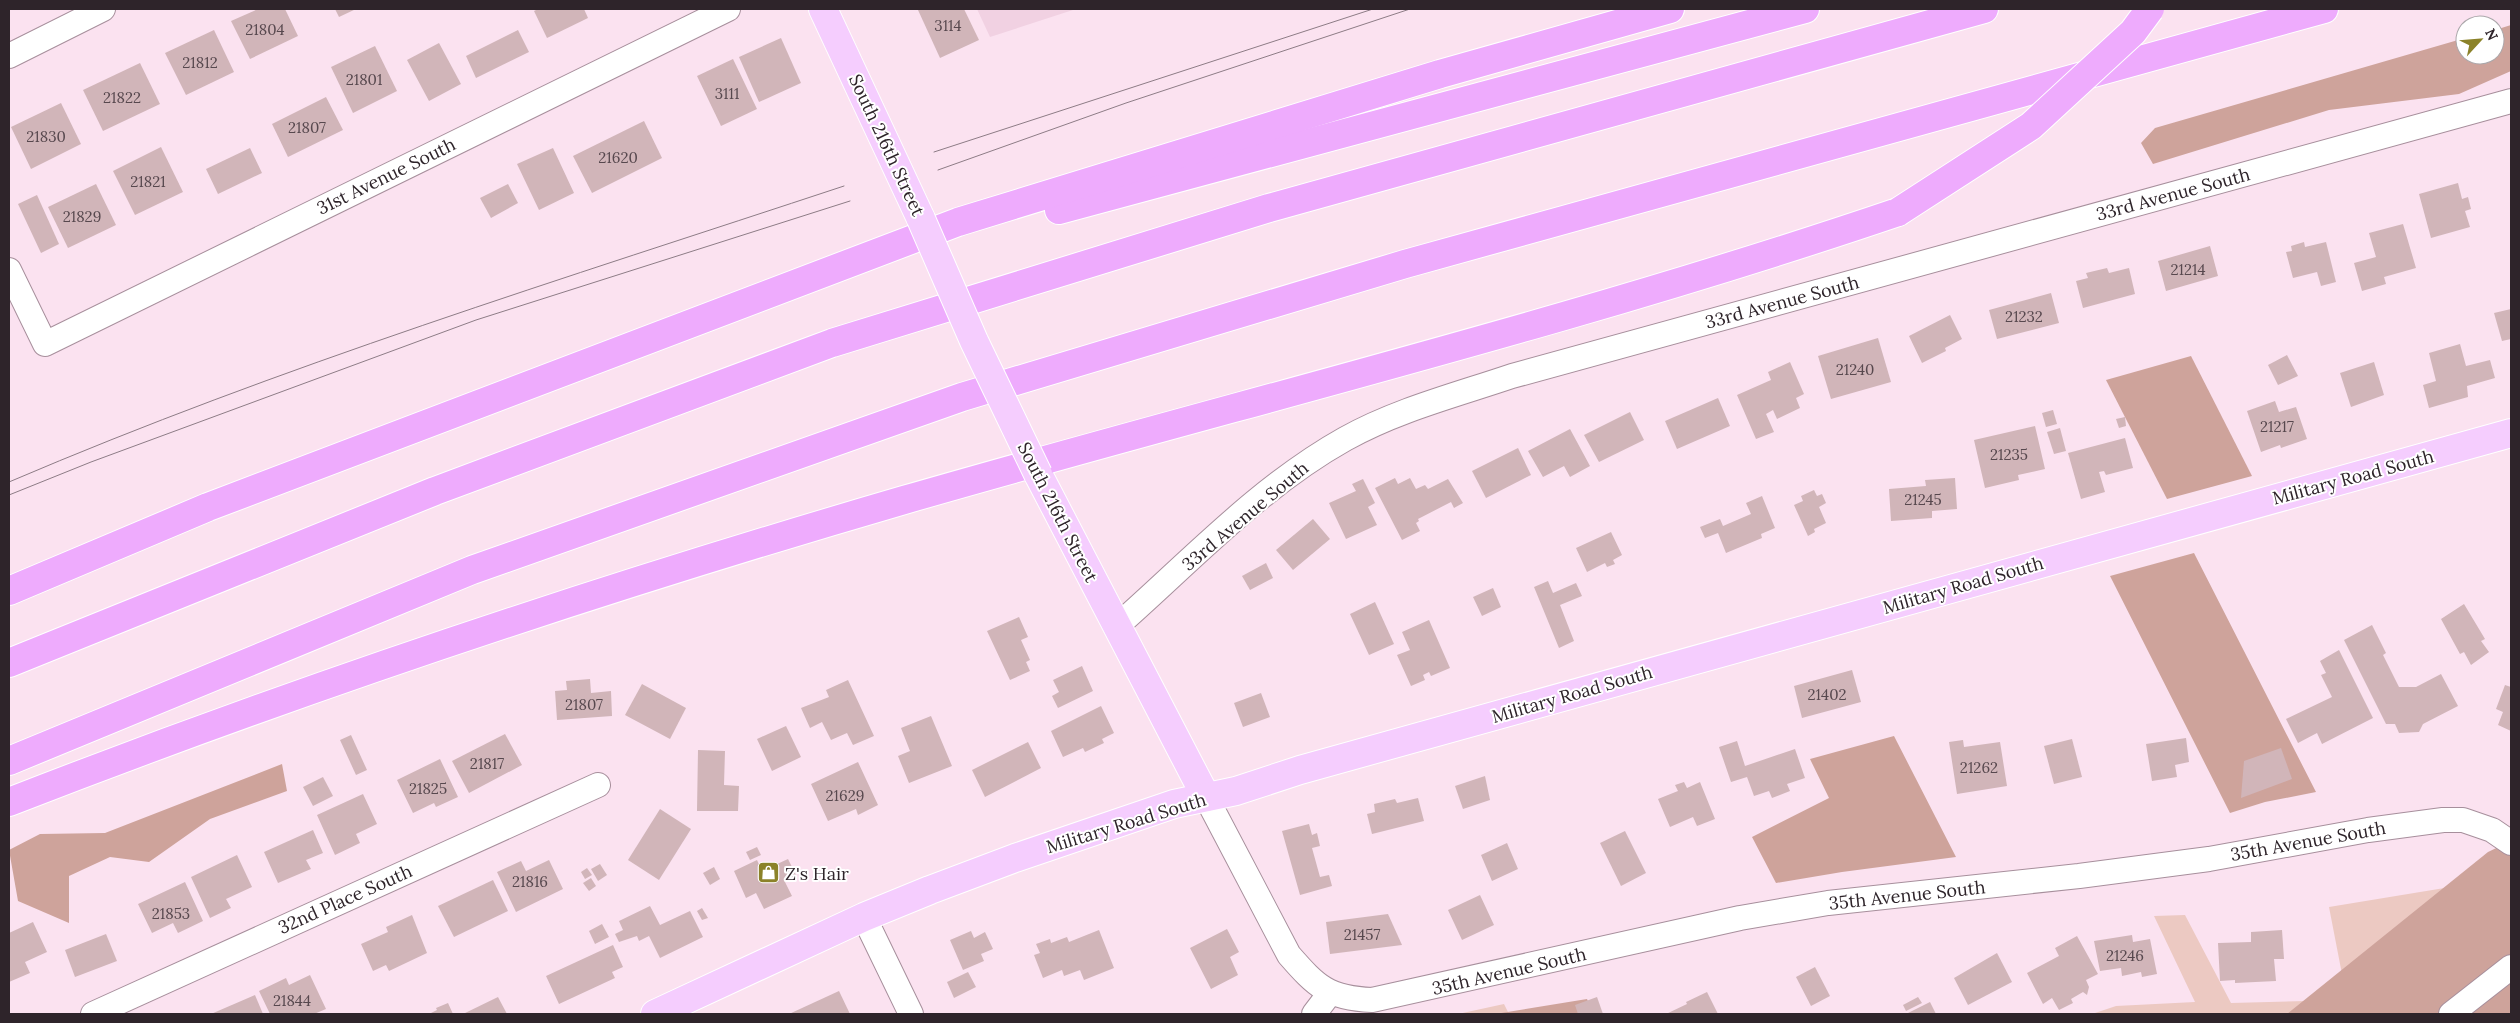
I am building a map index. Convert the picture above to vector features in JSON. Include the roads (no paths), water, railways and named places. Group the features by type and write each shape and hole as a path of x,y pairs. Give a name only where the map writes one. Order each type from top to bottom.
{"highway":[{"path":"9,591 208,507 650,341 958,222 1440,74 1670,9"},
{"path":"650,341 906,254 974,233 1805,9"},
{"path":"9,663 435,491 832,343 1269,208 1984,9"},
{"path":"9,802 275,702 664,572 906,500 1632,297 1788,250 1898,212 2031,126 2133,32 2150,9"},
{"path":"9,760 472,570 962,397 1405,264 2324,9"}],"main road":[{"name":"South 216th Street","path":"823,9 921,219 974,341 1038,474 1206,797"},
{"name":"Military Road South","path":"655,1014 864,917 1015,858 1174,804 1236,791 1300,770 2511,433"}],"street":[{"path":"9,56 103,9"},
{"name":"31st Avenue South","path":"9,270 45,344 728,9"},
{"name":"33rd Avenue South","path":"1116,627 1233,522 1311,460 1346,439 1414,409 1512,376 2511,101"},
{"name":"32nd Place South","path":"93,1014 598,785"},
{"name":"South 216th Street","path":"1206,797 1289,955 1304,972 1330,993"},
{"name":"35th Avenue South","path":"1330,993 1349,999 1372,1000 1740,918 1828,903 2079,876 2209,858 2414,823 2463,820 2492,830 2511,843"},
{"path":"864,917 911,1014"},
{"path":"2451,1014 2511,967"},
{"path":"1314,1014 1330,993"}],"tram line":[{"path":"934,152 1373,9"},
{"path":"938,170 1126,103 1410,9"},
{"path":"9,482 111,440 318,362 423,325 844,186"},
{"path":"9,495 91,462 476,320 850,201"}],"place":[{"name":"Z's Hair","path":"769,873"}]}
